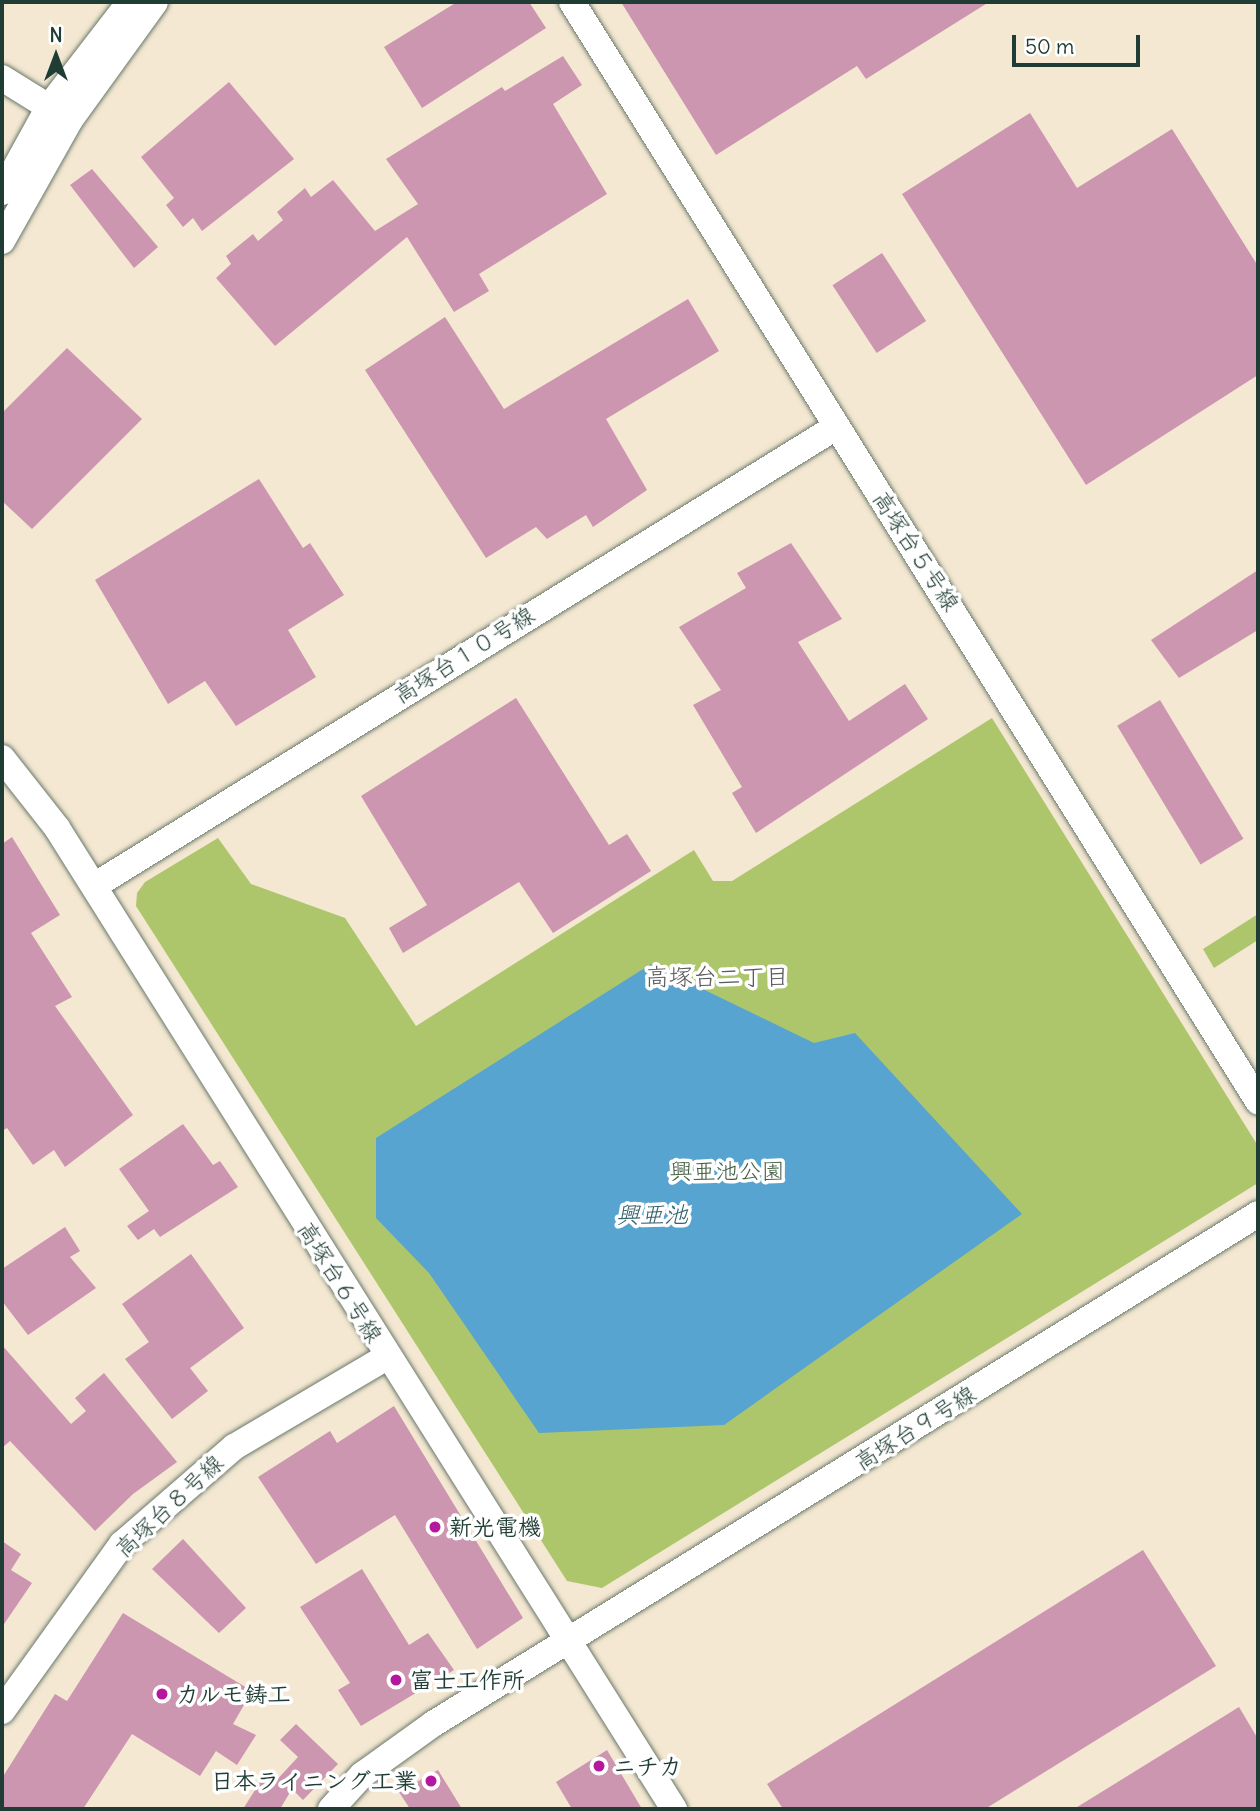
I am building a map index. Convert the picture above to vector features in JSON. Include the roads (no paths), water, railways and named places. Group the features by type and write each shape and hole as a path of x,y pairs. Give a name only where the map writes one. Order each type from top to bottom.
{"street":[{"path":"2,192 59,114 130,2"},
{"path":"2,241 59,114 155,2"},
{"name":"高塚台５号線","path":"572,2 1258,1101"},
{"path":"2,78 59,114"},
{"name":"高塚台１０号線","path":"94,886 836,427"},
{"name":"高塚台６号線","path":"2,758 28,786 94,886 387,1357 571,1642 674,1809"},
{"name":"高塚台９号線","path":"331,1809 362,1775 433,1724 571,1642 1258,1214"},
{"name":"高塚台８号線","path":"2,1711 122,1544 234,1447 387,1357"}],"water":[{"name":"興亜池","path":"651,964 814,1043 855,1033 1022,1214 724,1425 539,1433 429,1273 376,1218 376,1138"}],"place":[{"name":"新光電機","path":"435,1527"},
{"name":"富士工作所","path":"396,1680"},
{"name":"カルモ鋳工","path":"162,1694"},
{"name":"ニチカ","path":"599,1766"},
{"name":"日本ライニング工業","path":"431,1781"}],"district":[{"name":"高塚台二丁目","path":"717,977"}],"park label":[{"name":"興亜池公園","path":"727,1171"}]}
